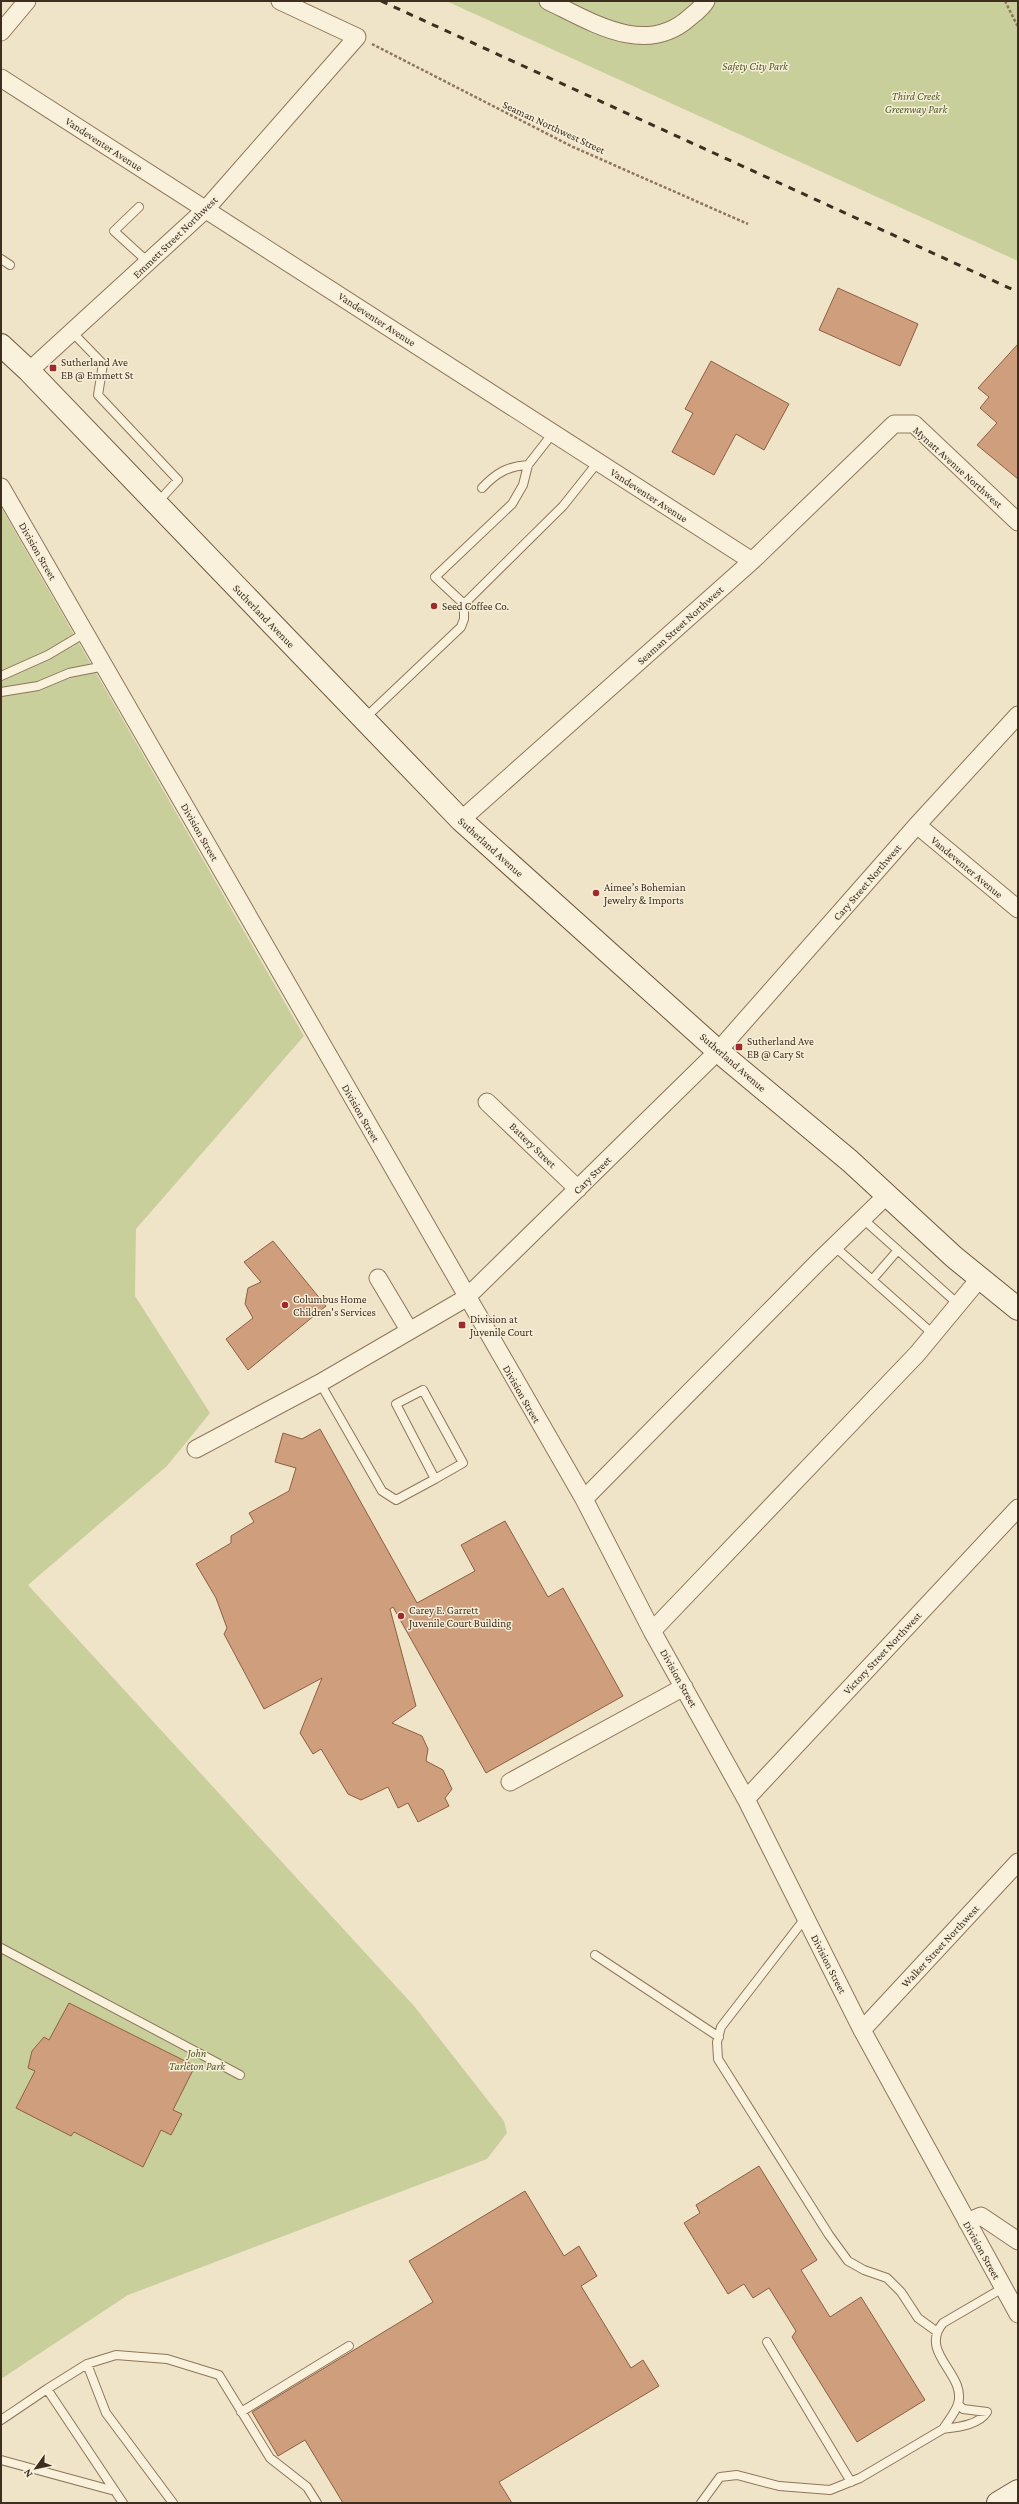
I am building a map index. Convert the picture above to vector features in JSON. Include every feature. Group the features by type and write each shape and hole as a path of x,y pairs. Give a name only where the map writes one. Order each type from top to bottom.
{"street":[{"path":"1,32 27,1"},
{"path":"280,1 357,37"},
{"path":"548,1 612,31 627,36 656,35 679,26 706,1"},
{"name":"Emmett Street Northwest","path":"29,371 206,209 357,37"},
{"name":"Vandeventer Avenue","path":"1,78 752,561"},
{"name":"Sutherland Avenue","path":"1,345 29,371 461,820 718,1051 887,1195 980,1278 1018,1309"},
{"name":"Mynatt Avenue Northwest","path":"894,424 914,424 1018,522"},
{"name":"Seaman Street Northwest","path":"461,820 752,561 894,424"},
{"name":"Division Street","path":"1,488 105,666 466,1298 584,1499 652,1631 746,1799 862,2030 974,2219 1003,2288 1018,2314"},
{"name":"Cary Street Northwest","path":"718,1051 917,824 1018,715"},
{"name":"Vandeventer Avenue","path":"917,824 1018,909"},
{"name":"Cary Street","path":"196,1449 320,1383 466,1298 718,1051"},
{"name":"Battery Street","path":"487,1102 578,1189"},
{"path":"584,1499 834,1246 887,1195"},
{"path":"378,1278 409,1330"},
{"path":"652,1631 917,1354 980,1278"},
{"name":"Victory Street Northwest","path":"746,1799 1018,1508"},
{"path":"510,1782 684,1687"},
{"name":"Walker Street Northwest","path":"862,2030 1018,1862"},
{"path":"974,2219 1018,2241"},
{"path":"998,2503 1018,2491"}],"lane":[{"path":"139,207 114,231 148,262"},
{"path":"1,259 10,265"},
{"path":"72,332 103,364 98,395 178,480 157,504"},
{"path":"464,604 435,578 512,504 524,485 528,465 553,433"},
{"path":"364,719 461,626 464,619 464,604 563,506 598,462"},
{"path":"482,488 493,477 506,468 528,465"},
{"path":"1,676 48,655 85,633"},
{"path":"1,692 38,686 69,673 105,666"},
{"path":"863,1219 958,1304"},
{"path":"834,1246 933,1334"},
{"path":"872,1280 898,1250"},
{"path":"320,1383 382,1491 396,1500 435,1479 463,1463 423,1390 396,1404 435,1479"},
{"path":"806,1917 721,2026 718,2059 833,2240 848,2261 864,2270 887,2278 901,2292 918,2318 936,2331"},
{"path":"1,1948 240,2075"},
{"path":"595,1955 719,2037"},
{"path":"943,2428 958,2404 958,2394 952,2378 934,2343 936,2331 943,2322 1003,2288"},
{"path":"767,2342 851,2482"},
{"path":"241,2412 349,2346"},
{"path":"1,2420 87,2364 116,2354 167,2359 219,2375 270,2458 307,2487 317,2503"},
{"path":"87,2364 106,2413 173,2503"},
{"path":"47,2389 123,2503"},
{"path":"701,2503 720,2477 726,2476 737,2475 779,2486 830,2490 851,2482 943,2428 961,2426 983,2418 986,2412 963,2409 958,2404"},
{"path":"1,2460 115,2491"}],"path":[{"path":"1005,1 1018,27"},
{"name":"Seaman Northwest Street","path":"357,37 410,62 462,92 573,147 748,224"}],"green space":[{"name":"Third Creek Greenway Park","path":"446,1 1018,1 1018,261"},
{"name":"John Tarleton Park","path":"1,507 304,1036 136,1229 135,1296 210,1413 167,1466 28,1585 414,2006 504,2121 507,2133 487,2159 128,2295 1,2379"}],"building":[{"path":"838,288 918,324 900,366 819,330"},
{"path":"1018,344 1018,479 977,445 997,423 980,408 989,397 978,388"},
{"path":"711,361 789,404 764,450 736,434 714,475 672,452 693,413 685,409"},
{"name":"Columbus Home Children's Services","path":"273,1241 326,1306 248,1370 226,1339 253,1318 245,1304 248,1288 261,1282 244,1262"},
{"name":"Carey E. Garrett Juvenile Court Building","path":"320,1429 417,1603 475,1571 461,1545 505,1521 548,1597 563,1588 623,1696 486,1773 393,1607 390,1609 416,1706 392,1723 422,1736 428,1749 426,1761 443,1770 452,1789 445,1798 449,1806 418,1822 408,1803 398,1808 388,1787 361,1800 348,1794 321,1749 313,1754 300,1733 322,1678 264,1709 224,1634 227,1628 216,1598 196,1564 231,1543 231,1536 254,1522 249,1513 289,1491 296,1468 275,1462 283,1433 302,1439"},
{"path":"69,2003 195,2066 173,2110 182,2114 171,2135 161,2130 143,2167 74,2132 71,2136 16,2108 35,2071 28,2068 32,2051 44,2037 49,2040"},
{"path":"759,2166 817,2260 801,2270 830,2317 861,2297 925,2400 857,2442 792,2337 796,2331 769,2288 753,2298 744,2284 728,2294 684,2223 700,2213 696,2205"},
{"path":"525,2191 564,2256 579,2246 597,2276 581,2286 631,2368 643,2360 659,2386 499,2482 512,2503 343,2503 305,2440 278,2456 252,2412 433,2302 409,2261"}],"railway":[{"path":"381,1 1018,292"}],"place":[{"name":"Sutherland Ave EB @ Emmett St","path":"53,368"},
{"name":"Seed Coffee Co.","path":"434,606"},
{"name":"Aimee’s Bohemian Jewelry & Imports","path":"596,893"},
{"name":"Sutherland Ave EB @ Cary St","path":"739,1047"},
{"name":"Columbus Home Children's Services","path":"285,1305"},
{"name":"Division at Juvenile Court","path":"462,1325"},
{"name":"Carey E. Garrett Juvenile Court Building","path":"401,1616"}],"park label":[{"name":"Safety City Park","path":"755,66"}]}
